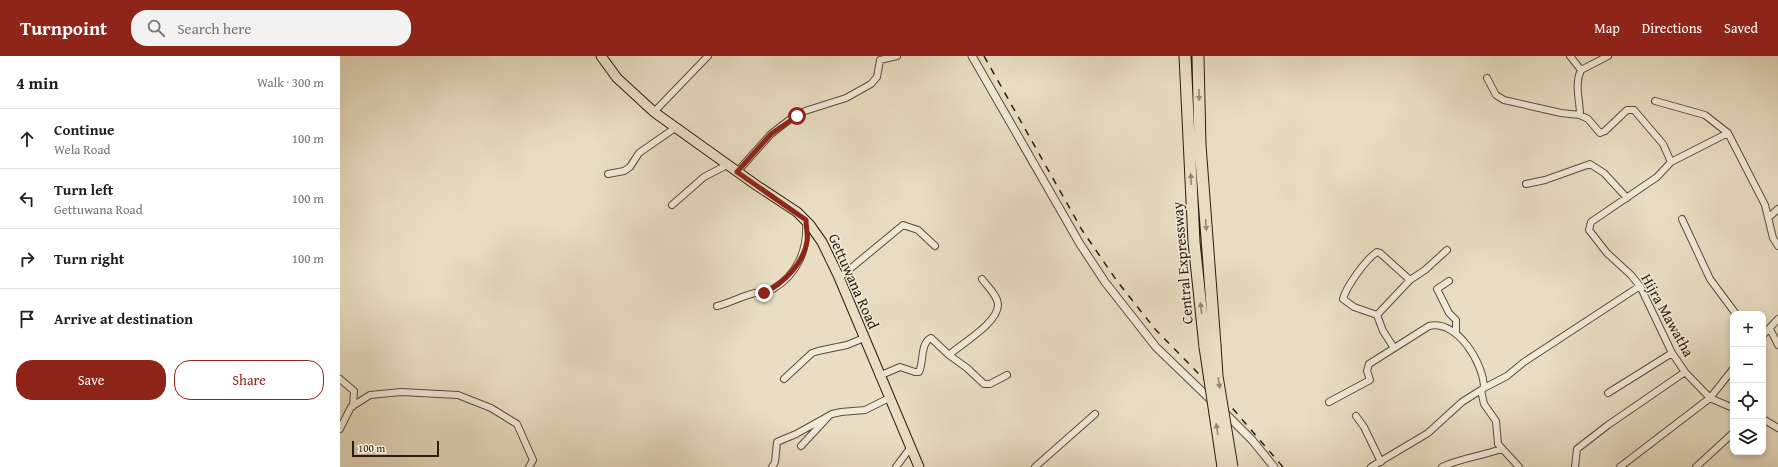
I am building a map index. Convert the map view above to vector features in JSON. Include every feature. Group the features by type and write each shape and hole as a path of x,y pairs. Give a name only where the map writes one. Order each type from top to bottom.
{"highway":[{"name":"Central Expressway","path":"1185,56 1194,242 1208,374 1223,467"},
{"name":"Central Expressway","path":"1198,56 1200,146 1218,376 1232,467"}],"main road":[{"name":"Gettuwana Road","path":"601,56 617,78 654,112 806,220 822,242 840,278 879,376 919,467"}],"street":[{"path":"654,112 708,56"},
{"path":"737,172 764,141 779,128 805,111 846,98 871,84 877,76 880,60 897,56"},
{"path":"972,56 1080,244 1105,282 1156,347 1252,440 1274,467"},
{"path":"1570,56 1581,70"},
{"path":"1580,115 1577,86 1581,70 1608,56"},
{"path":"1487,78 1496,95 1504,100 1561,113 1580,115 1588,119 1600,133 1605,131 1627,110 1634,110 1663,144 1671,162"},
{"path":"1655,101 1705,115 1728,133 1765,204 1773,238 1778,246"},
{"path":"608,174 624,171 630,167 639,153 675,128"},
{"name":"Hijra Mawatha","path":"1728,133 1671,162 1657,177 1591,222 1589,230 1607,253 1631,275 1640,286 1672,353 1685,372 1710,398 1730,407"},
{"path":"1526,184 1545,180 1590,164 1604,173 1627,198"},
{"path":"672,205 704,177 727,165"},
{"path":"1768,218 1778,209"},
{"path":"1682,219 1710,279 1734,311"},
{"path":"717,306 756,293 764,293 782,281 791,272 804,251 807,241 806,220"},
{"path":"840,278 903,225 918,230 935,246"},
{"path":"1377,315 1410,280 1426,270 1447,250"},
{"path":"1377,315 1354,307 1343,299 1344,295 1369,259 1377,252 1380,253 1410,280"},
{"path":"949,355 987,325 997,310 997,300 982,279"},
{"path":"1449,281 1437,289 1449,312 1456,320 1456,333"},
{"path":"1371,467 1428,433 1462,402 1482,389 1507,376 1524,362 1640,286"},
{"path":"1377,315 1383,331 1394,348"},
{"path":"1766,332 1778,319"},
{"path":"1329,402 1370,380 1367,371 1369,364 1394,348 1429,326 1436,324 1448,327 1465,343 1482,371 1484,404 1496,421 1496,439 1502,449 1519,467"},
{"path":"1770,329 1778,345"},
{"path":"784,379 812,353 818,350 846,345 864,338"},
{"path":"879,376 900,367 915,372 920,372 926,341 932,338 949,355 967,368 984,384 990,384 1007,374"},
{"path":"1608,393 1672,353"},
{"path":"1575,467 1577,449 1608,425 1685,372"},
{"path":"1620,467 1710,398 1730,373"},
{"path":"340,379 354,391 353,406 340,429"},
{"path":"353,406 370,395 401,392 458,395 491,408 517,424 533,460 529,467"},
{"path":"772,467 775,462 776,442 796,434 829,416 841,412 865,410 889,398"},
{"path":"1035,467 1095,414"},
{"path":"801,446 829,416"},
{"path":"1356,416 1364,427 1381,462"},
{"path":"1766,421 1778,428"},
{"path":"1696,467 1730,437"},
{"path":"896,467 911,447"},
{"path":"1442,467 1462,459 1502,449"}],"railway":[{"path":"984,56 1082,230 1117,281 1155,329 1234,410 1283,467"}],"route":[{"path":"764,293 773,289 782,281 800,260 807,241 806,220 797,212 737,172 771,134 797,116"}]}
